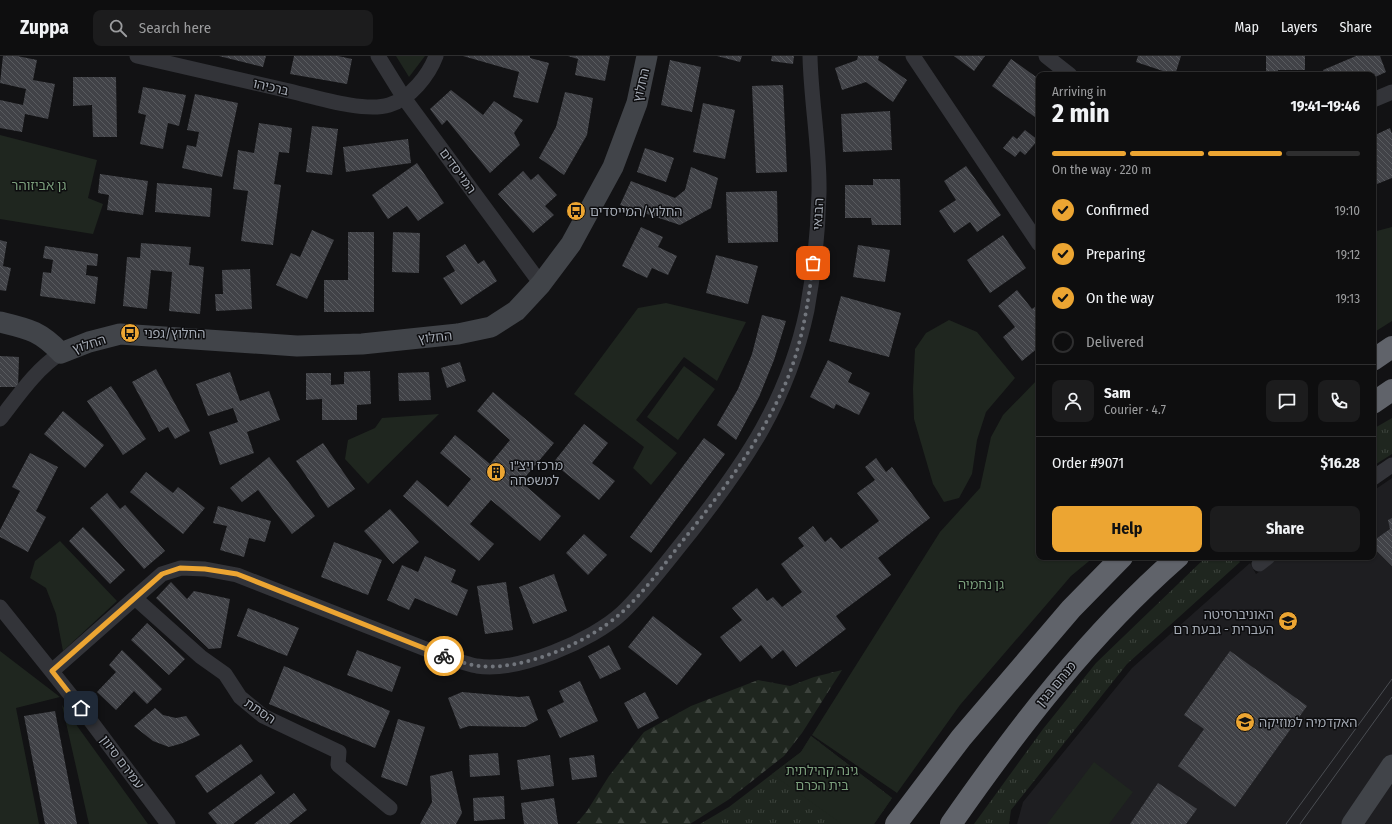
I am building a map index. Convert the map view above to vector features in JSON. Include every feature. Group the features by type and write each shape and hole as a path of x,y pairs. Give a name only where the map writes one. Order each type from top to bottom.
{"highway":[{"path":"1376,358 1392,346"},
{"path":"1376,401 1392,390"},
{"path":"896,824 960,738 1071,610 1119,560"},
{"name":"מנחם בגין","path":"951,824 1008,743 1066,671 1138,594 1175,560"}],"street":[{"name":"ברכיהו","path":"137,56 333,101 361,106 390,105 404,98"},
{"name":"המייסדים","path":"378,56 404,98 540,284"},
{"path":"404,98 423,79 433,65 436,56"},
{"name":"החלוץ","path":"61,353 89,342 120,334 297,346 362,344 458,334 491,327 516,311 540,284 571,244 613,167 637,103 647,56"},
{"name":"הבנאי","path":"52,671 162,574 180,568 205,569 237,574 446,657 478,666 512,665 548,654 587,637 621,614 656,575 725,488 761,433 784,388 798,347 811,278 819,192 810,56"},
{"path":"913,56 1036,240"},
{"path":"1046,56 1066,72"},
{"path":"1376,99 1392,92"},
{"path":"0,322 27,328 47,338 61,353 52,359 25,388 0,419"},
{"path":"1376,476 1392,464"},
{"name":"הסתת","path":"135,598 201,657 225,674 240,697 263,716 339,752 338,765 390,808"},
{"name":"עמירם סיוון","path":"0,607 52,671 168,824"},
{"path":"1352,824 1392,765"}],"shaded area":[{"name":"האוניברסיטה העברית - גבעת רם","path":"1392,478 1392,824 1017,824 1023,802 1132,668 1250,563 1256,574 1276,560 1376,560 1376,489"}],"green space":[{"path":"396,56 425,56 409,77"},
{"name":"גן אביזוהר","path":"0,135 97,160 88,198 103,204 93,234 0,219"},
{"path":"1392,227 1392,321 1376,331 1376,231"},
{"path":"666,303 746,322 717,381 684,357 636,420 677,453 651,485 633,468 644,447 574,394 638,308"},
{"path":"949,320 977,332 1015,378 986,412 977,440 972,474 959,498 944,502 933,484 914,419 913,389 915,349 926,333"},
{"path":"684,366 715,389 678,440 647,417"},
{"name":"גן נחמיה","path":"1036,381 1036,560 1090,560 1071,576 960,705 897,793 812,735 940,532 980,488 991,437 1003,415"},
{"path":"439,414 368,484 345,459 348,440 375,428 382,418"},
{"path":"1392,418 1392,454 1376,464 1376,427"},
{"path":"60,541 117,601 63,651 56,614 46,588 30,578 35,561"},
{"path":"1203,560 1238,560 1240,562 1127,664 1011,810 1009,824 974,824 1043,729 1096,663"},
{"path":"0,651 60,697 16,708 39,824 0,824"},
{"path":"842,670 802,733 784,756 728,800 690,824 576,824 587,811 609,776 644,732 691,706 758,680 790,686 814,677"},
{"path":"62,705 148,824 89,824"},
{"name":"גינה קהילתית בית הכרם","path":"811,736 892,798 874,824 700,824 729,807 801,752"},
{"name":"גינה קהילתית בית הכרם","path":"811,736 892,798 874,824 842,824 772,774 801,752"},
{"path":"1094,762 1133,792 1109,824 1047,824"}],"building":[{"path":"3,56 17,56 37,60 33,80 55,84 48,119 25,114 22,132 0,128 0,100 23,105 26,89 0,83"},
{"path":"219,56 266,56 263,67"},
{"path":"294,56 338,56 352,59 347,84 290,74"},
{"path":"463,56 530,56 530,58 549,63 538,103 513,97 519,72"},
{"path":"568,56 610,56 605,81 575,75 578,59"},
{"path":"717,56 742,56 740,62"},
{"path":"772,56 794,56 793,64 771,61"},
{"path":"858,56 879,56 878,60 907,80 893,102 866,82 842,90 835,68 857,60"},
{"path":"954,56 985,56 974,71"},
{"path":"1138,56 1181,56 1176,72 1166,72 1136,62"},
{"path":"1266,56 1305,56 1305,70 1278,70 1278,72 1266,72"},
{"path":"1356,56 1380,56 1386,72 1376,77 1376,72 1324,72 1323,70"},
{"path":"1011,59 1036,77 1036,118 992,86"},
{"path":"670,60 701,67 692,112 661,105"},
{"path":"73,77 116,77 117,137 93,137 92,105 73,106"},
{"path":"783,85 787,172 756,173 752,86"},
{"path":"143,87 186,95 179,126 168,123 163,149 140,144 146,115 138,113"},
{"path":"451,90 483,115 494,101 523,120 514,133 520,145 490,173 447,120 442,125 430,109"},
{"path":"565,92 593,98 587,135 564,175 539,158 556,127"},
{"path":"195,94 238,103 222,177 182,168 187,145 196,147 199,132 187,130"},
{"path":"703,103 735,110 725,159 693,152"},
{"path":"890,111 892,150 843,152 841,114"},
{"path":"259,123 292,128 289,153 279,152 274,184 281,185 273,245 241,241 248,191 233,189 238,150 254,153"},
{"path":"312,126 338,129 332,175 306,172"},
{"path":"1390,128 1392,134 1392,178 1377,184 1376,182 1376,135"},
{"path":"1025,130 1036,138 1036,142 1025,155 1020,151 1015,157 1003,148 1013,136 1017,139"},
{"path":"408,139 411,163 346,172 343,147"},
{"path":"645,148 674,158 666,182 637,172"},
{"path":"417,163 444,203 418,221 407,206 388,219 372,195"},
{"path":"966,166 1001,215 977,232 970,222 954,233 939,211 956,200 944,181"},
{"path":"691,167 718,178 711,208 680,225 620,205 631,181 675,198 685,190"},
{"path":"523,171 531,180 538,174 557,195 545,206 554,215 533,233 498,194"},
{"path":"100,174 148,181 143,215 107,210 109,195 98,193"},
{"path":"873,179 900,179 901,225 872,225 871,218 845,218 845,185 873,185"},
{"path":"157,183 212,188 210,217 155,212"},
{"path":"777,191 778,242 728,243 726,192"},
{"path":"641,227 663,237 658,247 677,256 668,275 652,268 647,278 622,266"},
{"path":"312,230 334,240 307,299 276,285 291,253 300,257"},
{"path":"348,232 374,232 374,312 324,312 324,280 348,280"},
{"path":"393,232 420,233 419,273 392,272"},
{"path":"1003,235 1026,268 990,293 967,260"},
{"path":"0,240 7,242 3,266 11,268 6,291 0,290"},
{"path":"141,243 191,247 189,265 204,267 200,314 169,311 172,272 151,270 147,309 123,306 127,257 140,258"},
{"path":"465,244 478,264 484,260 497,281 461,305 443,278 455,271 446,256"},
{"path":"858,245 890,250 885,282 853,277"},
{"path":"45,246 98,254 97,266 87,265 86,275 98,277 95,304 40,296 43,272 51,273 53,260 43,258"},
{"path":"716,255 758,266 748,304 706,293"},
{"path":"250,269 252,309 216,311 215,294 223,294 222,270"},
{"path":"1017,290 1032,309 1036,306 1036,349 1022,361 1003,337 1015,327 998,306"},
{"path":"841,296 901,313 889,357 829,341"},
{"path":"762,315 786,321 774,360 759,397 736,440 717,425 738,389 752,354"},
{"path":"0,356 19,357 18,387 0,387"},
{"path":"828,360 852,373 848,382 870,393 859,415 836,404 834,409 810,397"},
{"path":"460,362 466,381 447,388 441,368"},
{"path":"156,369 190,431 175,439 168,427 159,432 132,382"},
{"path":"370,371 371,404 357,405 357,420 322,420 322,399 306,400 306,373 331,373 331,385 344,384 344,372"},
{"path":"230,372 240,401 269,391 280,420 247,432 254,453 220,465 209,432 238,422 233,408 208,416 196,384"},
{"path":"429,372 431,400 399,401 398,373"},
{"path":"111,386 146,439 123,455 87,401"},
{"name":"מרכז ויצ\"ו למשפחה","path":"493,392 554,443 521,482 561,516 540,541 491,500 470,524 494,544 479,561 403,496 417,480 448,507 471,479 440,453 455,435 490,464 510,440 477,411"},
{"path":"63,411 104,445 85,468 44,434"},
{"path":"584,424 608,443 592,463 615,481 599,500 553,463"},
{"path":"704,438 725,454 651,553 630,537"},
{"path":"323,443 355,489 328,508 296,461"},
{"path":"30,453 58,467 36,511 46,517 28,552 0,537 0,530 20,491 12,487"},
{"path":"269,457 315,516 292,534 258,490 242,502 230,488"},
{"path":"876,458 886,472 892,467 930,518 878,558 891,575 836,616 846,629 796,667 783,650 772,659 761,645 740,662 720,637 742,620 732,608 757,588 767,601 773,597 782,607 802,592 781,564 804,546 798,538 813,526 825,542 831,537 841,549 879,521 857,493 875,480 865,467"},
{"path":"146,472 173,493 178,487 205,508 183,534 130,492"},
{"path":"107,493 120,509 125,505 165,551 144,569 90,508"},
{"path":"218,506 271,521 265,542 249,538 244,557 220,550 227,526 213,523"},
{"path":"390,509 419,542 393,564 364,531"},
{"path":"1392,518 1392,566 1376,550 1376,539 1390,529 1388,520"},
{"path":"83,527 125,570 110,584 69,541"},
{"path":"584,534 607,555 588,575 566,553"},
{"path":"334,542 382,560 368,595 321,577"},
{"path":"425,556 456,570 451,582 468,590 457,616 415,598 409,610 387,600 402,565 418,572"},
{"path":"554,574 567,611 533,624 519,587"},
{"path":"171,582 187,599 194,591 230,599 221,648 209,649 156,598"},
{"path":"506,582 513,630 485,634 477,586"},
{"path":"248,608 299,628 287,656 237,636"},
{"path":"653,616 702,654 677,685 628,647"},
{"path":"147,623 185,659 169,675 131,640"},
{"path":"609,645 621,669 600,679 588,656"},
{"path":"122,650 162,689 147,704 134,691 116,710 97,692 116,672 109,665"},
{"path":"357,650 401,667 392,692 347,675"},
{"name":"האקדמיה למוזיקה","path":"1230,651 1307,706 1235,807 1178,766 1204,729 1184,715"},
{"path":"284,666 390,711 375,748 269,704"},
{"path":"580,681 598,721 560,738 547,710 564,702 559,691"},
{"path":"462,692 519,697 529,696 538,720 525,727 469,726 460,729 448,698"},
{"path":"645,692 659,718 638,729 624,703"},
{"path":"155,708 163,715 176,718 186,716 200,735 183,743 169,747 153,741 134,726"},
{"path":"55,711 77,824 45,824 24,716"},
{"path":"398,719 425,727 407,786 381,777"},
{"path":"241,744 253,761 207,793 195,776"},
{"path":"498,753 500,775 470,777 469,755"},
{"path":"550,755 554,786 521,790 517,760"},
{"path":"594,755 597,777 572,780 569,758"},
{"path":"452,771 462,813 456,824 420,824 432,802 430,776"},
{"path":"261,774 275,793 233,824 217,824 208,813"},
{"path":"1158,783 1197,809 1186,824 1130,824"},
{"path":"294,793 307,810 289,824 254,824"},
{"path":"504,796 505,819 474,821 473,798"},
{"path":"554,798 558,824 524,824 521,803"}],"tram line":[{"path":"1286,824 1392,679"},
{"path":"1300,824 1392,697"}],"way so far":[{"path":"444,656 478,666 512,665 548,654 587,637 621,614 656,575 725,488 761,433 784,388 798,347 807,307 813,263"}],"place":[{"name":"החלוץ/המייסדים","path":"576,211"},
{"name":"החלוץ/גפני","path":"130,333"},
{"name":"מרכז ויצ\"ו למשפחה","path":"496,472"},
{"name":"האוניברסיטה העברית - גבעת רם","path":"1288,621"},
{"name":"האקדמיה למוזיקה","path":"1245,722"}],"route":[{"path":"81,708 52,671 162,574 180,568 205,569 237,574 444,656"}]}
